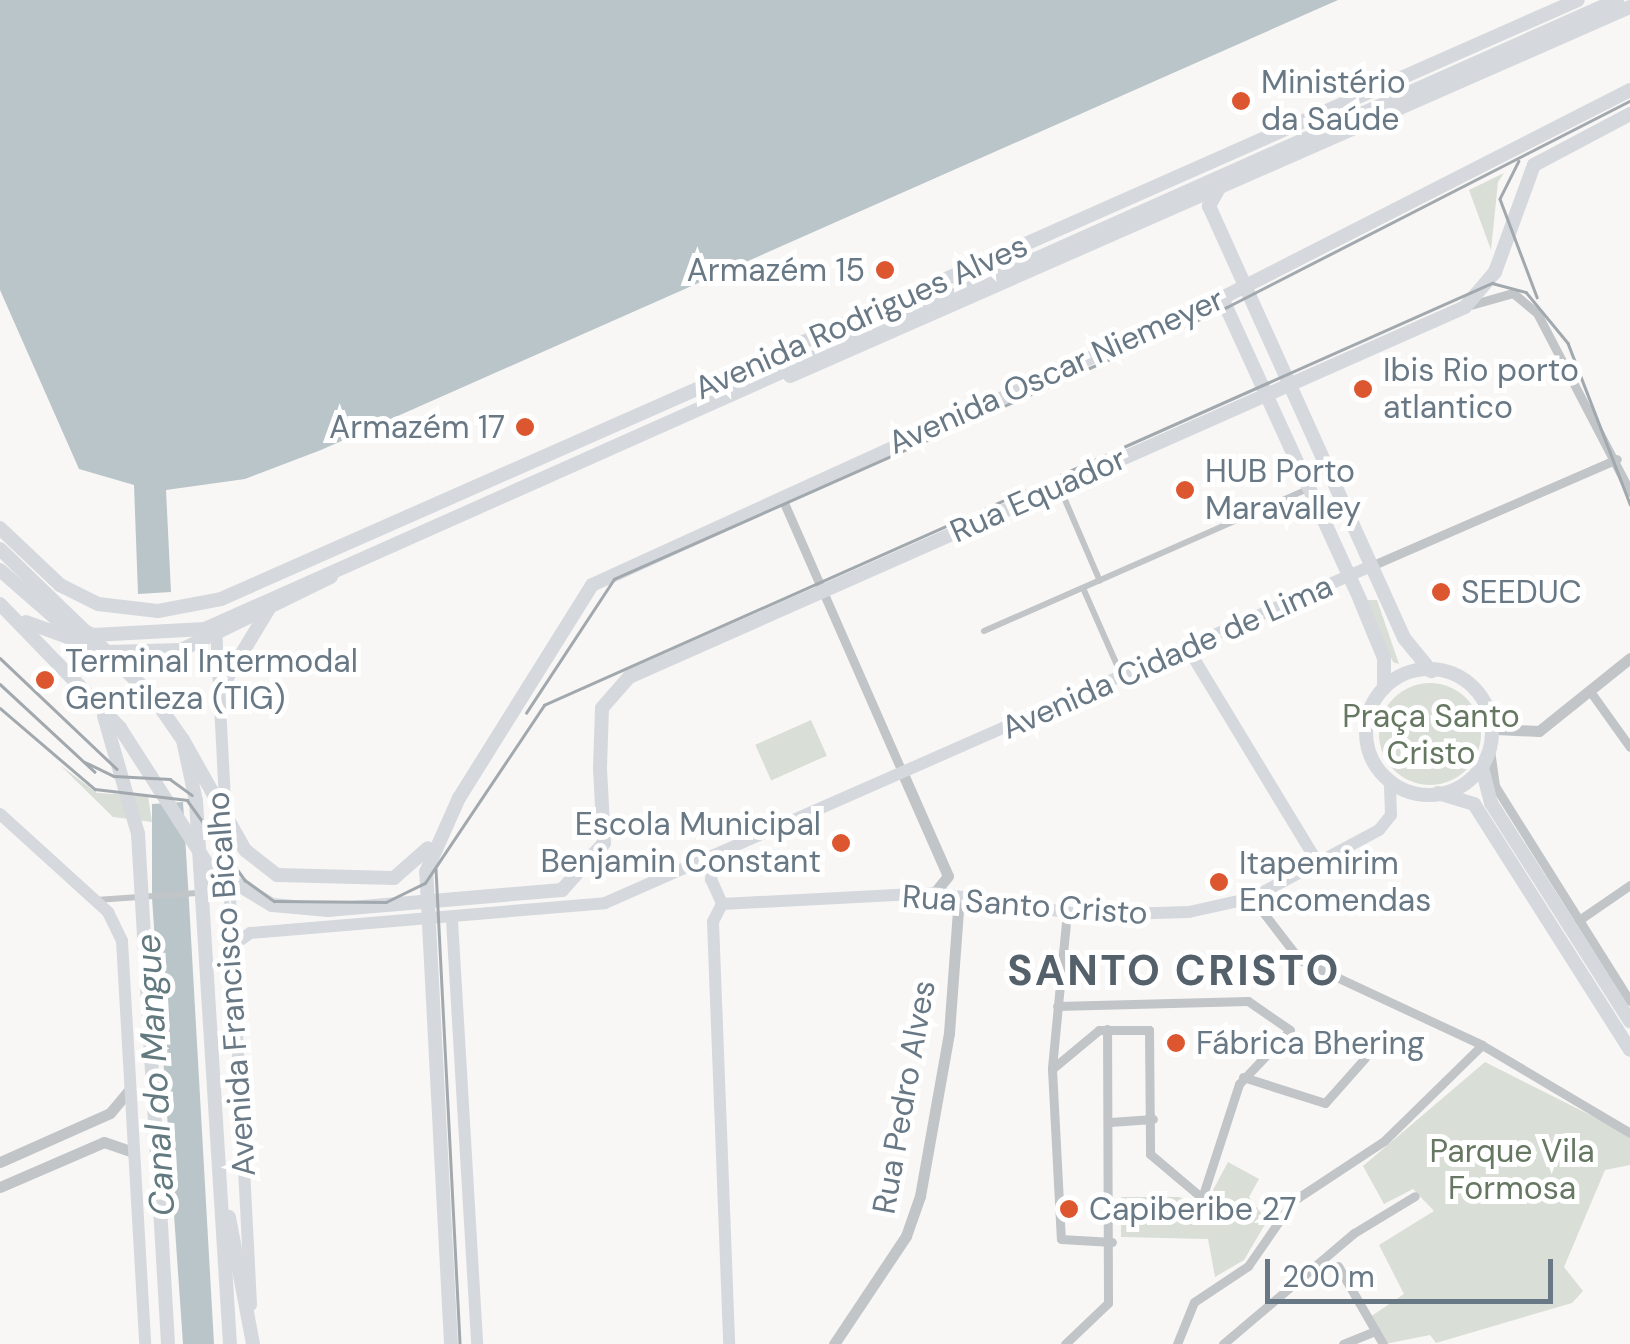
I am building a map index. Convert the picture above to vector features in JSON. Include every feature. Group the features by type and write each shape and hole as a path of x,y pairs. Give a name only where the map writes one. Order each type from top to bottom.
{"main road":[{"name":"Avenida Rodrigues Alves","path":"32,561 86,600 139,611 174,610 227,596 1578,0"},
{"name":"Avenida Rodrigues Alves","path":"0,570 66,624 140,640 217,625 602,447 1617,0"},
{"name":"Avenida Rodrigues Alves","path":"244,612 1630,7"},
{"path":"1440,90 1453,72"},
{"name":"Avenida Oscar Niemeyer","path":"434,840 521,692 601,577 1222,298 1630,90"},
{"name":"Rua Equador","path":"99,705 210,868 244,894 290,910 562,890 604,843 599,716 624,680 1465,307 1495,272 1509,236 1518,192 1542,157 1630,114"},
{"path":"1220,187 1209,206 1411,650 1431,671 1479,692 1496,729 1481,764 1432,792"},
{"path":"1222,298 1384,658 1384,688 1366,745 1390,786 1474,804 1630,1049"},
{"path":"0,604 85,646 182,650 602,447"},
{"path":"0,517 32,561"},
{"path":"0,528 32,561"},
{"path":"0,549 153,698 184,740 259,864 307,882 390,878 412,869 434,840"},
{"name":"Avenida Cidade de Lima","path":"230,948 250,932 590,907 716,856 1371,566"},
{"path":"218,692 275,598"},
{"path":"0,604 99,705 135,804 168,1344"},
{"name":"Avenida Francisco Bicalho","path":"217,625 226,890 253,1344"},
{"path":"1187,647 1317,862"},
{"path":"1384,688 1431,671"},
{"name":"Avenida Francisco Bicalho","path":"184,740 216,1107 230,1344"},
{"path":"1481,764 1490,803 1576,925 1630,1020"},
{"name":"Rua Santo Cristo","path":"722,904 934,894 1068,912 1167,914 1252,898 1386,824 1390,786"},
{"path":"0,814 96,900 117,926 123,953 145,1344"},
{"path":"434,840 427,921 451,1344"},
{"path":"716,856 711,879 722,904 713,922 729,1344"},
{"path":"452,920 476,1344"},
{"path":"220,1184 253,1344"}],"street":[{"path":"1465,307 1508,293 1529,303 1617,459 1630,492"},
{"name":"Avenida Cidade de Lima","path":"1371,566 1617,459"},
{"path":"1059,485 1100,580"},
{"path":"984,631 1309,488"},
{"path":"780,494 948,876 934,894"},
{"path":"1083,588 1122,676"},
{"path":"1496,729 1531,736 1592,694 1630,658"},
{"path":"1592,694 1630,747"},
{"path":"1490,750 1491,780 1576,925 1630,1001"},
{"path":"1576,925 1630,885"},
{"path":"96,900 226,890"},
{"name":"Rua Pedro Alves","path":"834,1344 906,1236 920,1196 950,1032 959,897"},
{"path":"1252,898 1271,934 1300,960 1482,1045 1630,1133"},
{"path":"1068,912 1052,1069 1062,1241 1112,1242"},
{"path":"1052,1069 1107,1029 1150,1032 1152,1158 1202,1198 1243,1078 1290,1030 1248,1001 1057,1006"},
{"path":"1065,1344 1106,1310 1112,1242 1107,1029"},
{"path":"1177,1344 1194,1302 1248,1266 1293,1202 1384,1141 1482,1045"},
{"path":"1243,1078 1324,1102 1365,1058"},
{"path":"0,1162 96,1120 129,1090"},
{"path":"1110,1122 1153,1119"},
{"path":"0,1187 104,1142 111,1128 96,1120"},
{"path":"104,1142 133,1152"},
{"path":"1223,1344 1342,1242 1416,1196"},
{"path":"1338,1266 1382,1344"},
{"path":"1343,1344 1375,1331"}],"green space":[{"path":"1504,173 1498,182 1491,250 1469,190"},
{"path":"1366,600 1377,600 1399,664 1393,662"},
{"name":"Praça Santo Cristo","path":"1430,683 1459,691 1473,705 1481,734 1473,763 1459,777 1430,785 1401,777 1387,763 1379,734 1387,705 1401,691"},
{"path":"811,720 827,756 771,780 755,745"},
{"path":"60,765 97,793 148,796 152,822 113,817"},
{"name":"Parque Vila Formosa","path":"1485,1062 1630,1135 1630,1165 1605,1170 1564,1267 1583,1291 1572,1303 1436,1343 1430,1335 1385,1344 1370,1317 1404,1294 1379,1245 1434,1211 1413,1189 1384,1204 1363,1166"},
{"path":"1228,1162 1259,1179 1249,1197 1267,1221 1244,1260 1215,1277 1208,1239 1121,1237 1121,1197 1179,1197 1204,1207"}],"shaded area":[{"path":"0,0 1338,0 321,450 245,479 166,490 171,592 138,594 134,485 79,469 0,290"},
{"path":"183,802 214,1344 183,1344 152,898 152,804"}],"tram line":[{"path":"526,713 614,579 1227,307 1630,101"},
{"path":"1519,161 1500,199 1537,297"},
{"path":"0,708 95,789 187,800 245,880 274,901 386,902 425,883 544,705 1492,283 1526,292 1568,343 1630,504"},
{"path":"0,658 117,769"},
{"path":"0,684 95,772"},
{"path":"85,762 114,776 170,779 192,795"},
{"path":"436,869 460,1344"}],"place":[{"name":"Ministério da Saúde","path":"1241,101"},
{"name":"Armazém 15","path":"885,270"},
{"name":"Ibis Rio porto atlantico","path":"1363,389"},
{"name":"Armazém 17","path":"525,427"},
{"name":"HUB Porto Maravalley","path":"1185,490"},
{"name":"SEEDUC","path":"1441,592"},
{"name":"Terminal Intermodal Gentileza (TIG)","path":"45,680"},
{"name":"Escola Municipal Benjamin Constant","path":"841,843"},
{"name":"Itapemirim Encomendas","path":"1219,882"},
{"name":"Fábrica Bhering","path":"1176,1043"},
{"name":"Capiberibe 27","path":"1069,1209"}],"district":[{"name":"SANTO CRISTO","path":"1174,971"}],"water label":[{"name":"Canal do Mangue","path":"155,1075"}]}
